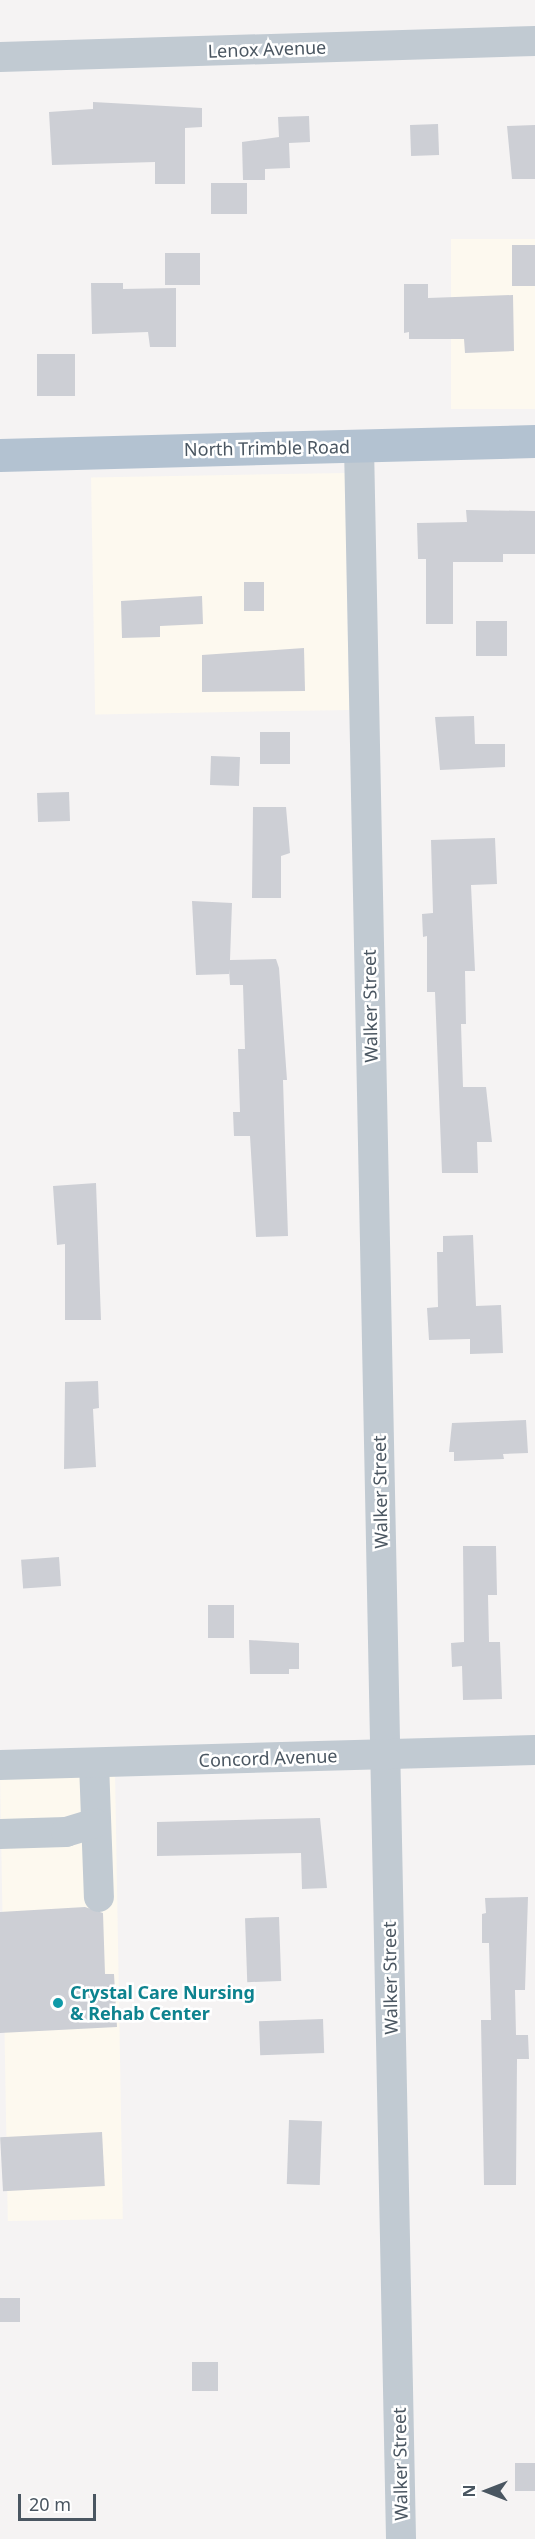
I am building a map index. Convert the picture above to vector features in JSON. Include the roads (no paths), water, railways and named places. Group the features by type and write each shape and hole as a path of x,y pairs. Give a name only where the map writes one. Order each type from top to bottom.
{"main road":[{"name":"North Trimble Road","path":"0,455 535,441"}],"street":[{"name":"Lenox Avenue","path":"0,57 535,41"},
{"name":"Walker Street","path":"359,446 401,2539"},
{"name":"Concord Avenue","path":"0,1765 535,1750"},
{"path":"94,1763 99,1897"},
{"path":"0,1834 66,1832 95,1823"}],"place":[{"name":"Crystal Care Nursing & Rehab Center","path":"58,2003"}]}
